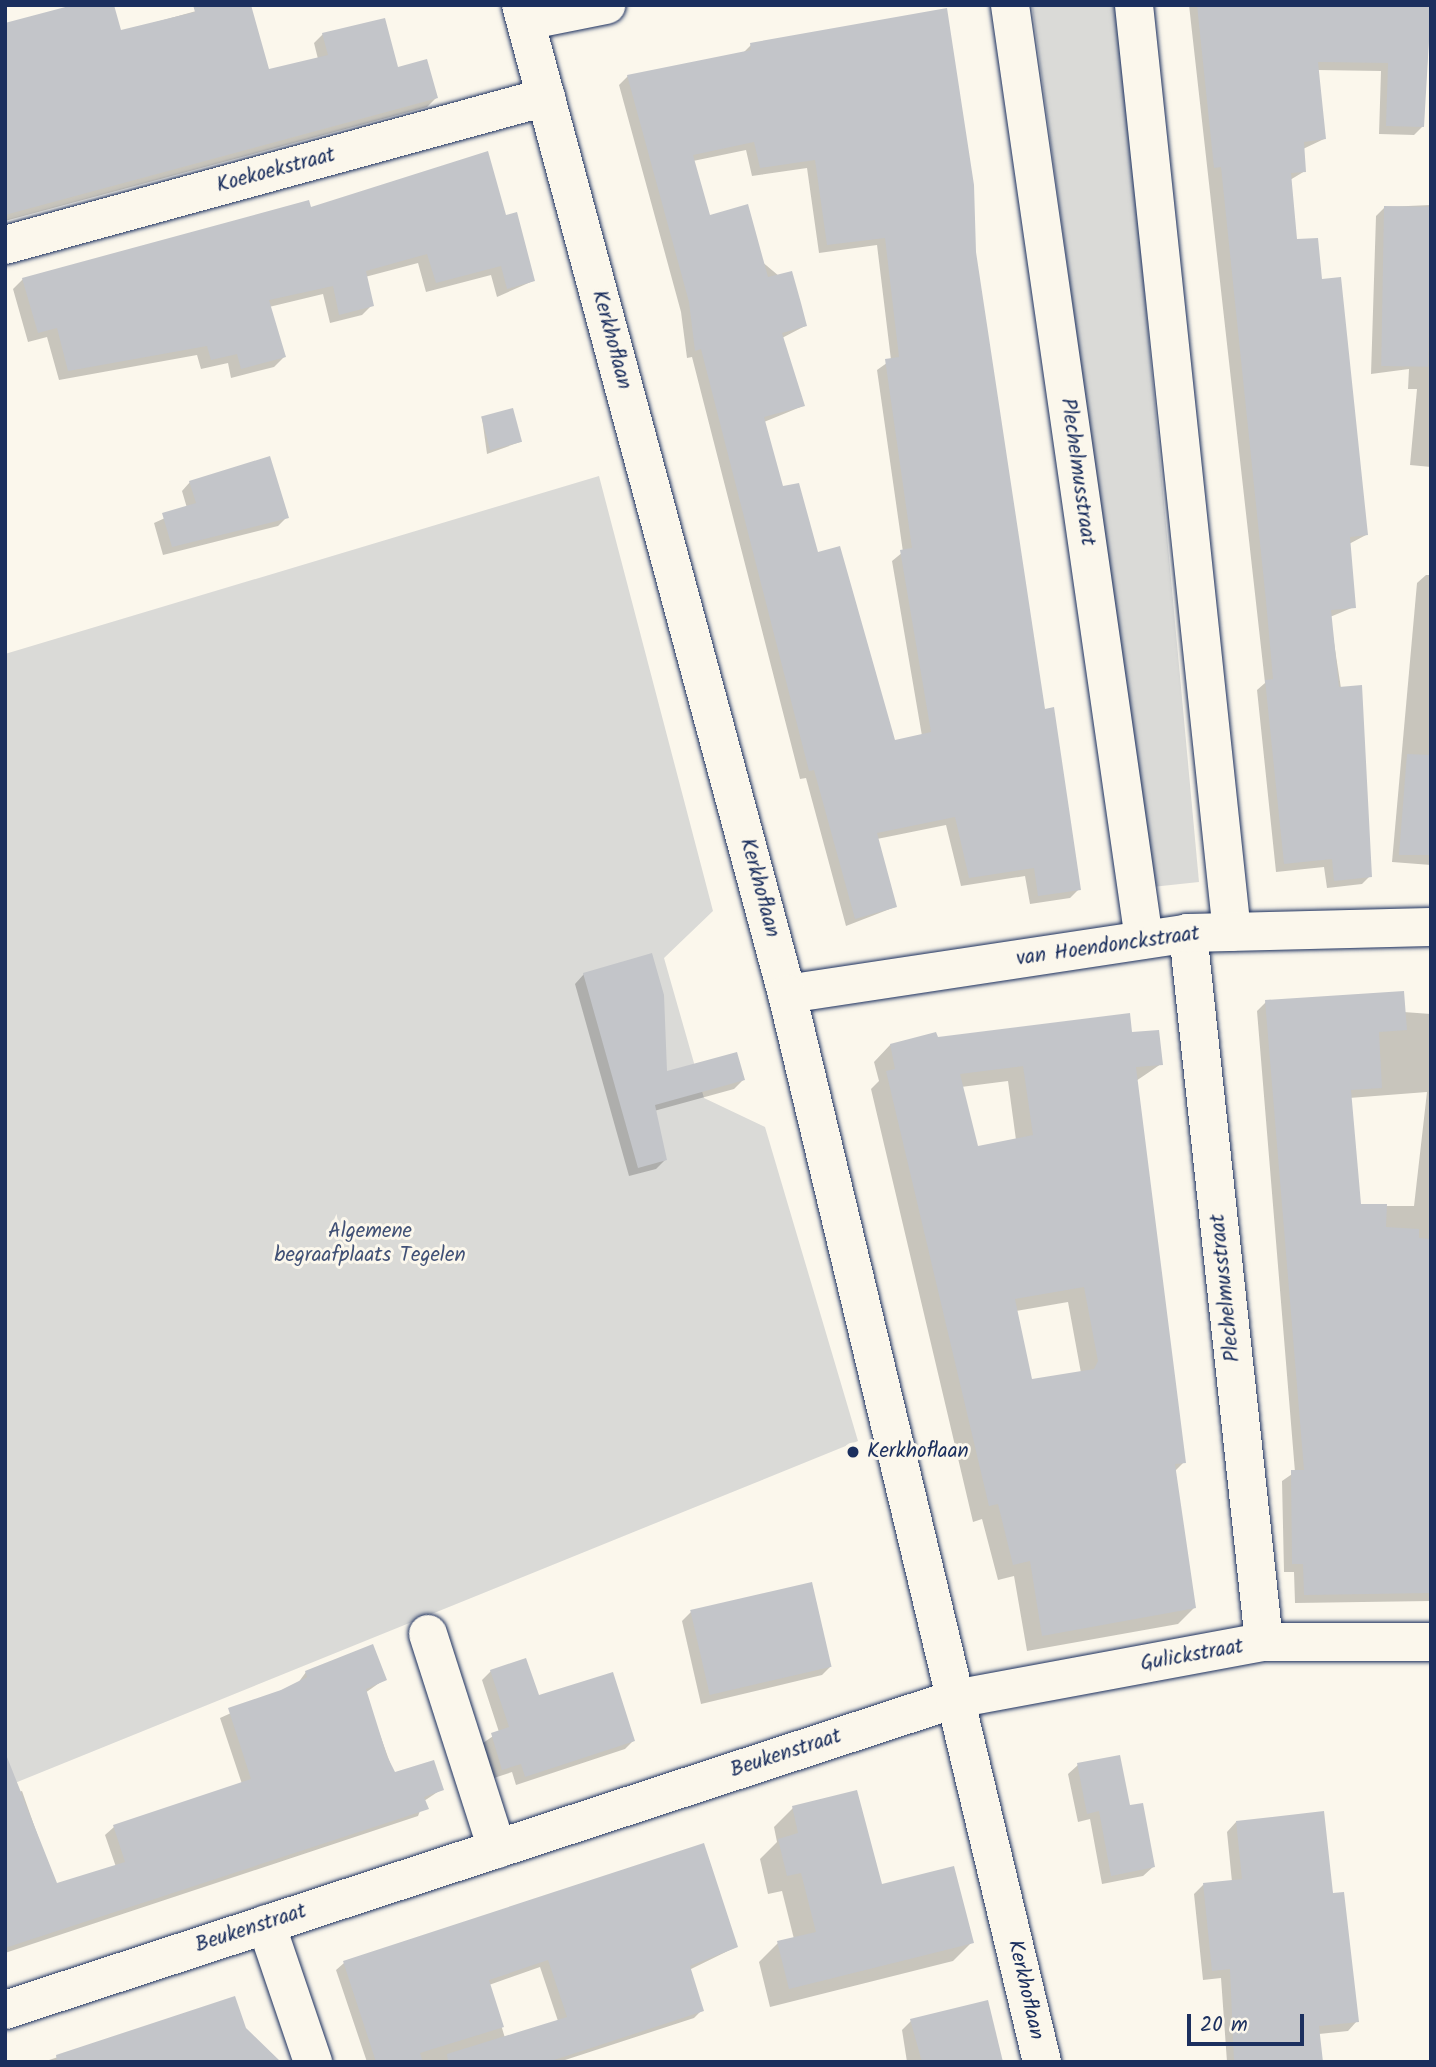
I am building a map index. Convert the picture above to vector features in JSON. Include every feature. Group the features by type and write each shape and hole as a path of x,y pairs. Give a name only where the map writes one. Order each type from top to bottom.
{"street":[{"path":"523,13 606,5"},
{"name":"Plechelmusstraat","path":"1010,5 1144,939"},
{"path":"1134,5 1232,932"},
{"name":"Kerkhoflaan","path":"523,13 787,994 1042,2062"},
{"name":"Koekoekstraat","path":"5,245 546,97"},
{"name":"van Hoendonckstraat","path":"787,994 1188,933 1431,927"},
{"name":"Plechelmusstraat","path":"1188,933 1264,1642"},
{"path":"428,1634 497,1849"},
{"name":"Gulickstraat","path":"955,1699 1264,1642 1431,1642"},
{"name":"Beukenstraat","path":"5,2010 955,1699"},
{"path":"266,1924 313,2062"}],"green space":[{"path":"1032,5 1118,5 1199,882 1152,887"},
{"name":"Algemene begraafplaats Tegelen","path":"599,476 713,911 664,958 704,1098 765,1127 858,1441 5,1787 5,654"}],"building":[{"path":"73,5 114,5 121,30 195,12 193,5 251,5 269,69 328,55 322,33 385,18 398,67 427,59 438,98 5,215 5,23"},
{"path":"1197,5 1431,5 1424,127 1386,126 1388,63 1318,62 1326,139 1304,142 1306,172 1291,173 1297,239 1318,238 1322,279 1341,277 1368,535 1350,537 1356,608 1331,610 1339,687 1362,685 1372,877 1334,881 1332,859 1284,864 1265,680 1273,679 1266,601 1221,167 1214,168"},
{"path":"947,8 974,185 976,252 1045,709 1054,707 1081,890 1038,896 1034,868 969,878 955,817 877,833 897,907 855,919 814,770 809,771 701,349 695,351 689,302 627,75 751,50 750,43","holes":["754,142 760,168 815,160 827,245 885,238 899,357 885,359 912,548 900,550 931,732 895,740 840,546 818,552 799,483 783,486 764,417 805,406 782,333 807,326 801,303 792,271 768,277 748,204 710,215 693,155"]},
{"path":"488,151 506,215 517,212 535,281 507,289 501,266 436,283 427,254 366,271 374,306 339,315 333,286 269,300 286,357 241,369 237,354 211,360 207,346 68,371 57,328 38,333 22,278 309,200 311,207"},
{"path":"1384,206 1431,207 1428,367 1381,366"},
{"path":"513,408 522,442 490,450 481,417"},
{"path":"270,456 289,518 172,547 162,513 196,503 189,481"},
{"path":"1407,754 1431,755 1431,855 1399,855"},
{"path":"652,953 664,995 667,1071 737,1052 745,1080 655,1105 667,1160 638,1168 583,973"},
{"path":"1404,991 1407,1030 1379,1032 1382,1088 1351,1090 1361,1204 1387,1204 1386,1227 1419,1229 1419,1238 1430,1239 1431,1593 1304,1595 1303,1564 1292,1564 1291,1470 1304,1470 1265,1000"},
{"path":"1130,1013 1132,1032 1159,1030 1163,1065 1136,1067 1186,1463 1175,1464 1196,1608 1042,1636 1030,1561 1013,1565 998,1504 989,1506 886,1071 895,1069 890,1044 936,1032 938,1037","holes":["1023,1066 1033,1135 978,1146 960,1074","1084,1287 1098,1361 1094,1369 1032,1379 1015,1299"]},
{"path":"812,1582 832,1667 710,1695 690,1610"},
{"path":"373,1644 387,1680 366,1689 387,1756 395,1772 434,1760 444,1790 424,1797 429,1809 5,1948 5,1752 57,1883 125,1862 113,1825 251,1779 228,1708 281,1690 307,1677 305,1671"},
{"path":"526,1658 539,1695 613,1672 635,1741 525,1777 521,1764 502,1770 491,1733 509,1727 490,1670"},
{"path":"1120,1755 1130,1805 1143,1803 1155,1867 1111,1876 1099,1811 1087,1814 1077,1763"},
{"path":"857,1790 882,1884 954,1866 974,1943 789,1989 777,1941 816,1932 801,1873 787,1876 778,1839 798,1833 792,1806"},
{"path":"1324,1811 1333,1893 1344,1892 1359,2022 1319,2026 1323,2062 1234,2062 1230,1969 1212,1971 1203,1883 1242,1879 1236,1821"},
{"path":"704,1843 738,1947 690,1966 704,2011 548,2062 448,2062 447,2054 567,2017 548,1960 489,1980 504,2027 420,2053 423,2062 376,2062 343,1961"},
{"path":"235,1996 246,2028 281,2062 57,2062 56,2055"},
{"path":"988,2000 1003,2062 922,2062 910,2019"}],"place":[{"name":"Kerkhoflaan","path":"853,1452"}]}
